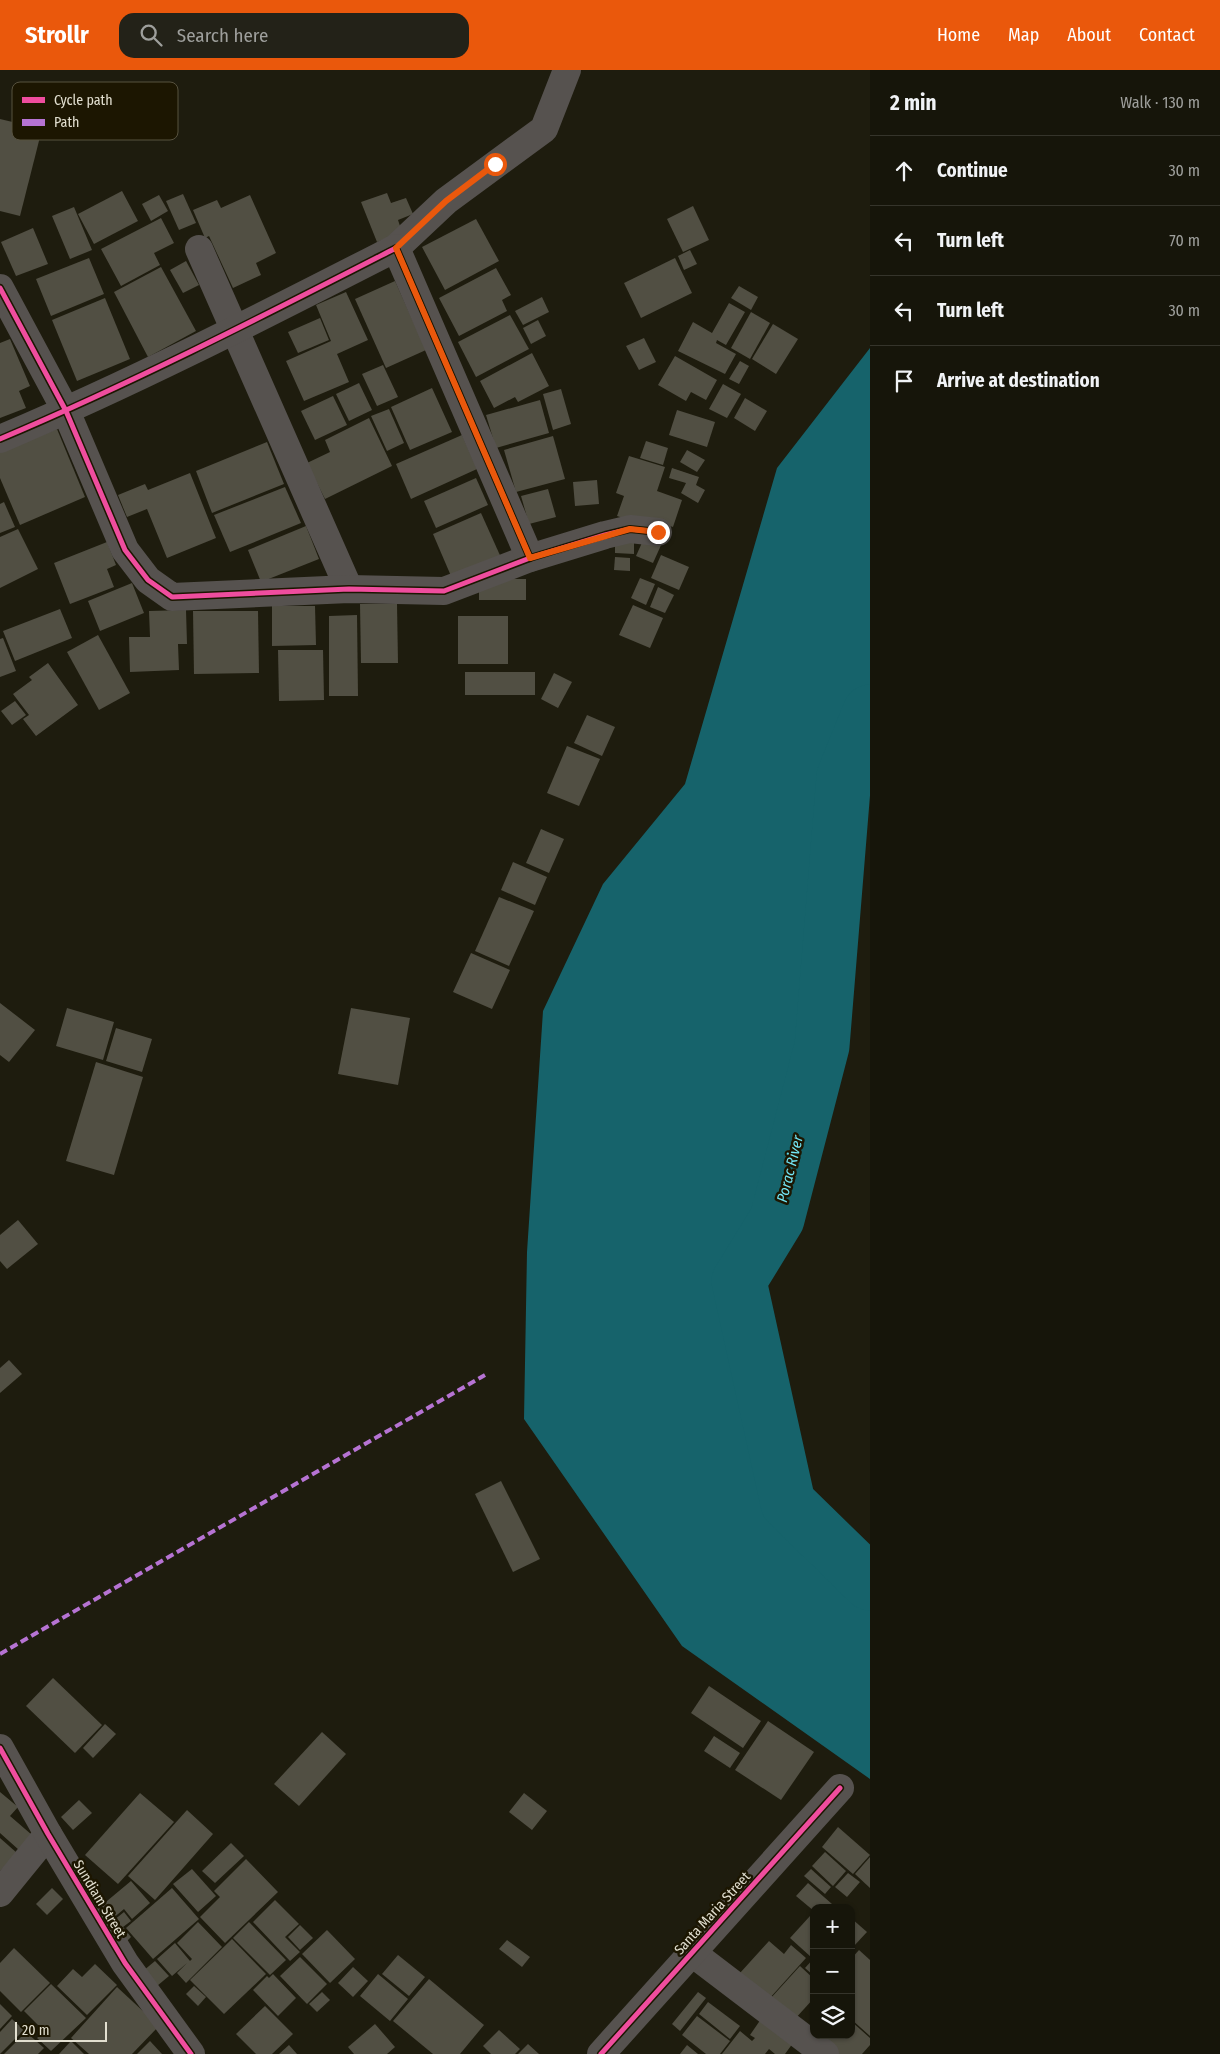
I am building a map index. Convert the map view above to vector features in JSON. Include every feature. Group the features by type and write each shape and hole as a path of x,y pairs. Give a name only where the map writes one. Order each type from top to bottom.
{"street":[{"path":"0,439 66,411 234,331 396,248 446,201 544,129 567,70"},
{"path":"396,248 530,558"},
{"path":"199,249 349,589"},
{"path":"0,288 66,411 125,550 148,580 172,596 349,589 444,592 530,558 630,529 658,532"},
{"name":"Sundiam Street","path":"0,1748 48,1834 125,1963 192,2054"},
{"name":"Santa Maria Street","path":"601,2054 840,1788"},
{"path":"0,1894 48,1834"},
{"path":"691,1952 825,2054"}],"water":[{"path":"870,348 870,771 840,824 822,1046 739,1281 753,1433 826,1576 870,1609 870,1779 682,1646 524,1419 527,1252 543,1011 603,884 685,784 777,468"}],"building":[{"path":"0,119 12,122 12,140 39,140 20,216 0,211"},
{"path":"122,191 138,221 94,244 78,214"},
{"path":"387,193 391,203 406,198 413,214 398,220 402,232 377,242 361,202"},
{"path":"183,194 196,223 179,230 166,201"},
{"path":"159,195 168,211 151,221 142,204"},
{"path":"250,195 276,253 256,263 261,275 233,288 209,236 205,238 193,210 217,200 221,208"},
{"path":"693,206 709,240 683,252 667,219"},
{"path":"74,207 92,250 70,259 52,216"},
{"path":"161,218 174,243 154,253 160,265 121,286 101,249"},
{"path":"476,219 499,261 445,290 422,247"},
{"path":"33,228 48,264 16,276 1,242"},
{"path":"690,250 697,264 684,270 678,256"},
{"path":"89,258 104,294 51,316 36,279"},
{"path":"675,258 692,293 641,318 624,283"},
{"path":"186,261 199,285 183,293 170,270"},
{"path":"161,267 196,331 148,357 114,292"},
{"path":"496,268 511,295 502,300 507,311 459,336 439,298"},
{"path":"395,281 426,350 386,368 355,299"},
{"path":"739,286 758,297 751,310 731,298"},
{"path":"346,292 368,340 337,354 349,382 304,401 286,361 331,341 316,305"},
{"path":"542,297 549,312 523,325 515,311"},
{"path":"105,298 130,359 77,381 52,320"},
{"path":"729,303 745,312 726,345 717,340 716,343 736,354 725,374 678,351 693,322 712,333"},
{"path":"751,312 770,323 750,359 731,348"},
{"path":"510,315 529,349 476,377 458,342"},
{"path":"320,318 329,340 298,353 288,332"},
{"path":"538,320 546,336 531,344 523,328"},
{"path":"773,324 798,339 776,374 752,359"},
{"path":"644,338 656,362 639,370 626,346"},
{"path":"10,339 30,386 19,391 26,408 0,418 0,343"},
{"path":"532,353 549,386 518,402 515,397 494,408 480,381"},
{"path":"675,356 717,380 706,400 691,392 686,401 658,385"},
{"path":"740,361 749,366 739,384 729,379"},
{"path":"383,365 398,397 377,406 362,374"},
{"path":"359,383 372,410 349,421 336,394"},
{"path":"723,384 741,394 727,418 709,409"},
{"path":"432,388 452,432 410,450 391,407"},
{"path":"561,389 571,424 553,430 543,394"},
{"path":"333,396 347,425 315,440 301,411"},
{"path":"745,398 767,411 755,431 734,418"},
{"path":"540,400 549,433 496,448 486,415"},
{"path":"389,409 404,443 387,451 371,416"},
{"path":"677,410 715,422 707,447 669,435"},
{"path":"369,418 392,466 325,499 307,463 330,452 325,440"},
{"path":"57,429 85,497 20,525 0,478 0,452"},
{"path":"462,435 477,469 411,499 396,464"},
{"path":"553,436 565,479 516,492 504,450"},
{"path":"646,441 668,448 663,465 640,458"},
{"path":"267,442 284,484 212,513 196,471"},
{"path":"687,450 705,460 697,472 680,462"},
{"path":"629,456 665,467 657,491 682,500 673,527 646,518 644,525 617,516 624,496 616,493"},
{"path":"672,468 699,477 696,485 705,490 698,503 681,493 686,483 669,478"},
{"path":"190,473 216,538 167,558 147,509 127,517 118,495 145,484 148,490"},
{"path":"476,478 488,505 436,528 424,501"},
{"path":"597,480 599,504 575,506 573,482"},
{"path":"285,487 301,523 230,552 214,515"},
{"path":"548,489 556,517 529,524 521,496"},
{"path":"4,502 15,527 0,533 0,504"},
{"path":"481,513 503,562 454,583 433,534"},
{"path":"306,526 319,559 261,582 248,550"},
{"path":"18,529 38,569 0,588 0,537"},
{"path":"615,535 634,535 634,554 615,553"},
{"path":"645,536 662,543 653,563 636,556"},
{"path":"107,542 116,565 107,569 114,587 70,604 54,563"},
{"path":"661,555 689,567 679,590 651,578"},
{"path":"615,557 630,558 630,571 614,570"},
{"path":"640,578 655,584 646,605 631,598"},
{"path":"479,579 526,579 526,600 479,600"},
{"path":"132,583 144,613 100,631 88,601"},
{"path":"658,587 674,595 665,613 650,607"},
{"path":"360,604 397,604 398,663 361,663"},
{"path":"633,605 663,618 650,648 619,635"},
{"path":"272,606 315,606 316,645 272,646"},
{"path":"60,609 72,638 15,661 3,631"},
{"path":"186,610 187,644 178,644 179,670 130,672 129,637 150,637 149,611"},
{"path":"193,611 258,611 259,673 194,674"},
{"path":"357,615 358,696 329,696 329,616"},
{"path":"458,616 508,616 508,664 458,664"},
{"path":"98,635 130,693 99,710 67,652"},
{"path":"3,638 16,671 0,677 0,639"},
{"path":"278,650 323,650 324,700 279,701"},
{"path":"48,663 78,705 36,736 23,719 29,715 13,694 32,680 29,677"},
{"path":"465,672 535,672 535,695 465,695"},
{"path":"554,673 572,682 558,708 541,699"},
{"path":"15,701 26,715 12,725 1,711"},
{"path":"587,715 615,727 602,756 574,743"},
{"path":"567,746 600,759 579,806 547,793"},
{"path":"541,829 564,839 549,873 526,863"},
{"path":"513,862 547,877 535,905 501,890"},
{"path":"499,897 534,911 509,966 475,951"},
{"path":"471,953 510,970 492,1009 453,992"},
{"path":"0,1003 35,1030 9,1062 0,1055"},
{"path":"67,1008 114,1022 103,1060 56,1046"},
{"path":"351,1008 410,1018 398,1085 338,1074"},
{"path":"116,1028 152,1039 142,1072 106,1061"},
{"path":"96,1062 143,1077 114,1175 66,1161"},
{"path":"18,1220 38,1244 7,1269 0,1261 0,1235"},
{"path":"9,1360 22,1374 0,1393 0,1368"},
{"path":"501,1481 540,1559 513,1572 475,1494"},
{"path":"53,1678 102,1725 75,1753 26,1706"},
{"path":"709,1686 761,1721 743,1748 691,1713"},
{"path":"768,1721 814,1752 781,1800 735,1770"},
{"path":"105,1724 116,1734 93,1758 83,1748"},
{"path":"322,1732 346,1754 299,1806 274,1784"},
{"path":"714,1736 740,1753 730,1768 704,1751"},
{"path":"0,1792 18,1807 10,1816 32,1835 19,1850 0,1833"},
{"path":"140,1793 174,1822 118,1884 85,1855"},
{"path":"524,1793 547,1811 532,1830 509,1812"},
{"path":"79,1800 92,1813 73,1830 61,1817"},
{"path":"187,1810 213,1834 155,1900 128,1876"},
{"path":"838,1827 870,1855 853,1874 822,1847"},
{"path":"0,1838 17,1853 0,1871"},
{"path":"231,1843 244,1856 215,1883 202,1871"},
{"path":"825,1852 846,1871 833,1886 812,1866"},
{"path":"870,1857 870,1888 855,1874"},
{"path":"246,1859 278,1892 225,1943 200,1917 220,1897 214,1891"},
{"path":"192,1869 216,1896 198,1912 173,1884"},
{"path":"811,1869 831,1887 825,1894 804,1876"},
{"path":"848,1873 860,1882 847,1897 835,1887"},
{"path":"131,1881 150,1903 132,1919 124,1909 112,1919 101,1906"},
{"path":"808,1883 832,1904 810,1904 810,1908 796,1896"},
{"path":"52,1888 63,1899 47,1915 36,1904"},
{"path":"172,1888 199,1919 153,1959 126,1928"},
{"path":"275,1900 299,1924 285,1937 300,1952 290,1961 253,1922"},
{"path":"124,1912 131,1921 123,1927 131,1937 124,1944 108,1925"},
{"path":"810,1916 810,1956 790,1938"},
{"path":"198,1922 222,1947 186,1983 177,1973 187,1963 172,1976 157,1959 175,1943 190,1961 192,1959 177,1943"},
{"path":"249,1922 286,1960 270,1975 233,1938"},
{"path":"855,1922 867,1932 855,1945"},
{"path":"300,1925 313,1938 300,1950 288,1937"},
{"path":"327,1930 355,1959 330,1983 302,1954"},
{"path":"232,1939 266,1974 224,2014 190,1980"},
{"path":"507,1940 530,1957 522,1967 499,1949"},
{"path":"769,1941 784,1954 791,1945 806,1958 769,1999 740,1973"},
{"path":"14,1948 50,1983 21,2012 0,1991 0,1963"},
{"path":"859,1950 870,1960 870,2036 855,2023 855,1954"},
{"path":"398,1955 425,1977 409,1996 382,1974"},
{"path":"300,1957 327,1984 307,2004 280,1976"},
{"path":"155,1961 169,1976 157,1986 143,1971"},
{"path":"810,1962 810,1972 805,1968"},
{"path":"95,1964 117,1985 87,2015 57,1986 73,1969 82,1977"},
{"path":"800,1966 810,1975 810,2002 794,2020 770,1999"},
{"path":"353,1967 368,1981 353,1997 338,1983"},
{"path":"273,1974 296,1998 278,2016 253,1990 267,1976 269,1978"},
{"path":"378,1974 408,1999 390,2021 360,1996"},
{"path":"429,1979 484,2025 460,2054 433,2054 393,2021"},
{"path":"51,1984 86,2018 51,2051 37,2038 44,2031 24,2011"},
{"path":"194,1986 206,1997 198,2006 186,1994"},
{"path":"117,1987 159,2026 132,2054 89,2054 71,2038"},
{"path":"322,1992 330,2000 317,2012 309,2004"},
{"path":"698,1992 706,1998 680,2031 672,2024"},
{"path":"708,2002 740,2026 730,2039 699,2014"},
{"path":"0,2004 12,2016 0,2029"},
{"path":"265,2006 293,2034 272,2054 256,2054 236,2034"},
{"path":"697,2016 730,2041 720,2054 706,2054 682,2035"},
{"path":"12,2019 24,2030 0,2054 0,2032"},
{"path":"761,2019 793,2043 785,2054 775,2054 769,2049 765,2054 722,2054 740,2031 752,2041 755,2038 750,2035"},
{"path":"375,2024 395,2047 387,2054 354,2054 348,2047"},
{"path":"855,2025 870,2038 870,2045 862,2054 839,2054 822,2039 855,2039"},
{"path":"499,2030 520,2049 515,2054 491,2054 483,2046"},
{"path":"26,2032 44,2048 38,2054 4,2054"},
{"path":"71,2041 84,2054 59,2054"},
{"path":"150,2041 162,2054 137,2054"},
{"path":"528,2044 539,2054 518,2054"},
{"path":"289,2045 297,2054 279,2054"},
{"path":"687,2045 698,2054 680,2054"}],"waterway":[{"name":"Porac River","path":"870,712 844,776 822,1046 777,1219 739,1281 788,1503 870,1583"}],"marked path":[{"path":"0,1654 485,1375"}],"cycle path":[{"path":"0,439 150,371 396,248 530,558"},
{"path":"0,288 66,411 125,550 148,580 172,597 349,589 444,591 530,558 605,535 630,529 658,532"},
{"path":"0,1748 48,1834 125,1963 191,2054"},
{"path":"601,2054 840,1788"}],"route":[{"path":"495,164 446,201 396,248 530,558 630,529 658,532"}]}
